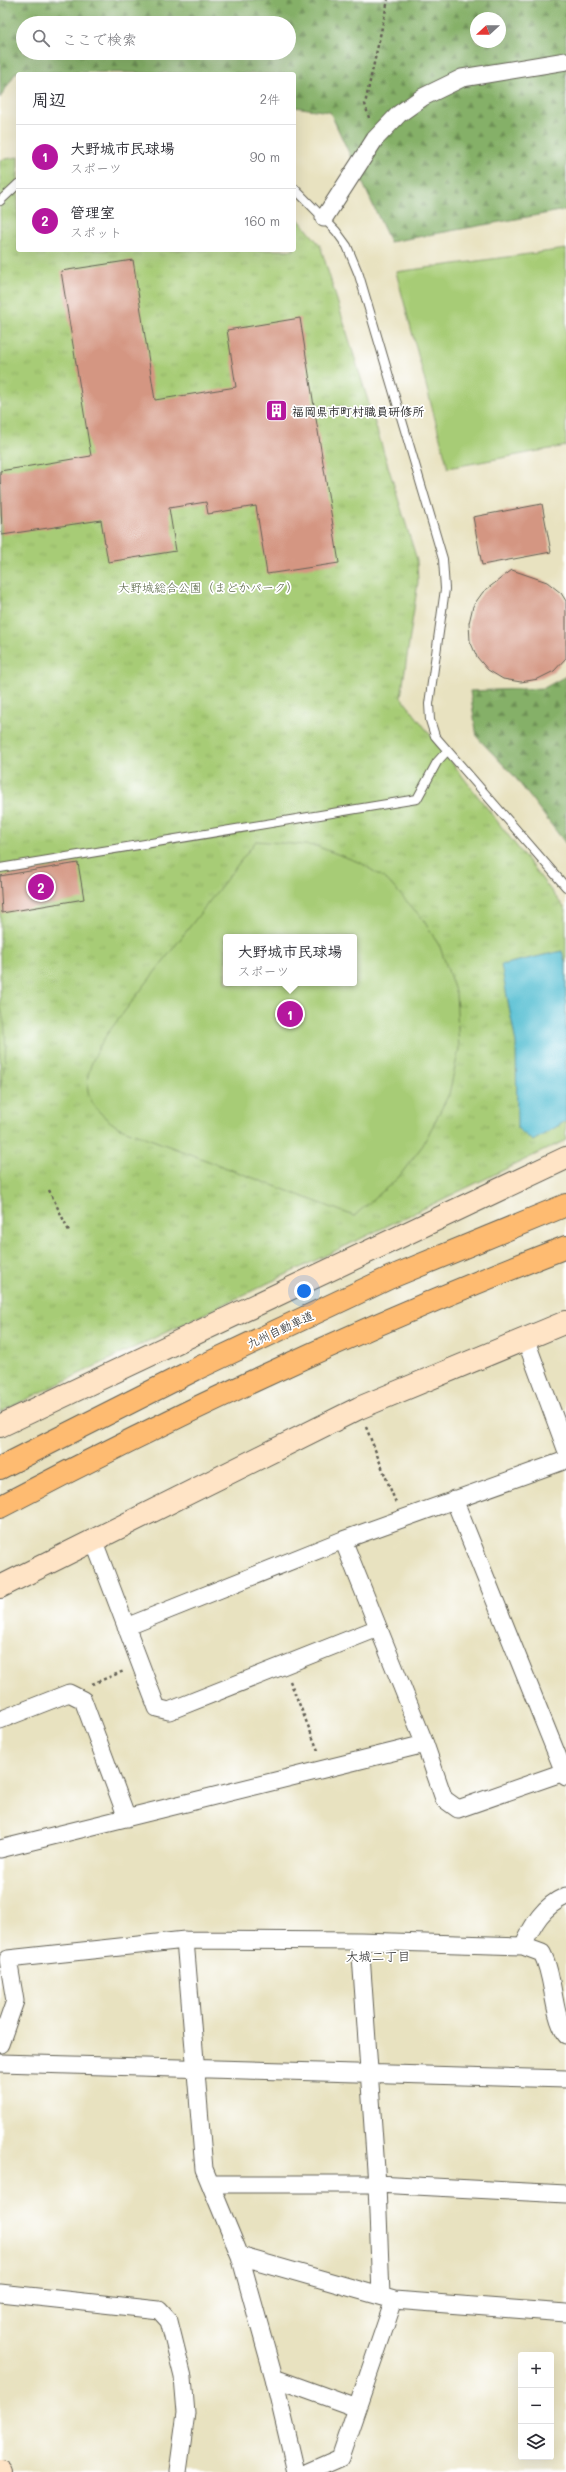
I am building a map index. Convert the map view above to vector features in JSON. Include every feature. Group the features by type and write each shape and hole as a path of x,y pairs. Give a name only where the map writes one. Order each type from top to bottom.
{"highway":[{"name":"九州自動車道","path":"0,1468 196,1368 382,1282 566,1205"},
{"path":"0,1507 90,1459 323,1347 566,1247"}],"street":[{"path":"324,218 374,139 399,114 423,97 462,78 566,61"},
{"path":"0,1426 566,1158"},
{"path":"0,1587 93,1539 359,1408 566,1322"},
{"path":"525,1338 566,1449"},
{"path":"126,1628 343,1540 566,1460"},
{"path":"343,1540 425,1744 444,1799 458,1810 565,1774 454,1500"},
{"path":"93,1539 157,1708 169,1711 378,1628"},
{"path":"0,1720 69,1693 83,1700 127,1818"},
{"path":"0,1849 425,1744"},
{"path":"523,1946 534,1921 553,1902 566,1896"},
{"path":"0,2044 15,2000 4,1960 185,1940 360,1941 523,1946 542,1953 548,1964 560,2026 566,2035"},
{"path":"185,1940 197,2070 204,2169 240,2256 274,2378 296,2472"},
{"path":"308,2472 340,2458 357,2408 388,2298 377,2184 360,1941"},
{"path":"0,2063 197,2070 370,2073 566,2079"},
{"path":"211,2184 377,2184 566,2194"},
{"path":"240,2256 388,2298 566,2313"},
{"path":"0,2293 159,2310 169,2321 183,2377 186,2413 178,2472"},
{"path":"274,2378 357,2408"}],"lane":[{"path":"0,201 16,186"},
{"path":"296,190 324,218 347,246 359,276 443,559 445,589 429,704 430,720 435,736 566,887"},
{"path":"0,868 417,799 437,762 447,751"}],"path":[{"path":"374,139 365,104 388,0"},
{"path":"49,1190 69,1231"},
{"path":"359,1408 402,1518"},
{"path":"69,1693 140,1664"},
{"path":"284,1666 325,1768"}],"green space":[{"path":"0,0 566,0 566,210 390,242 330,112 296,107 296,72 16,72 0,98"},
{"name":"大野城総合公園（まどかパーク）","path":"16,157 16,252 296,252 296,216 320,245 417,560 418,582 401,697 566,910 566,1140 0,1412 0,160"},
{"path":"566,249 566,446 448,468 396,272"},
{"path":"566,676 566,844 514,776 477,737 470,691 544,688"},
{"path":"256,841 316,846 361,863 387,880 422,918 440,947 456,994 459,1049 449,1094 423,1145 398,1178 354,1216 118,1127 104,1117 89,1096 87,1085 89,1073 99,1048 107,1034"},
{"path":"0,1005 3,1015 6,1046 0,1088"}],"water":[{"path":"562,951 566,965 566,1121 533,1141 517,1128 516,1043 501,965"}],"building":[{"name":"福岡県市町村職員研修所","path":"133,260 155,400 236,387 227,330 300,318 339,563 267,574 256,506 208,514 206,502 169,508 176,551 108,562 101,520 2,535 0,471 91,456 61,271"},
{"path":"542,504 551,552 482,565 473,517"},
{"path":"512,570 547,582 561,593 566,601 566,658 554,671 538,679 521,682 503,679 488,670 477,657 470,641 469,623 473,606 483,592"},
{"path":"78,863 84,899 2,913 0,876"}],"place":[{"name":"福岡県市町村職員研修所","path":"277,411"},
{"name":"管理室","path":"41,887"},
{"name":"大野城市民球場","path":"290,1014"}],"district":[{"name":"大城二丁目","path":"378,1955"}]}
